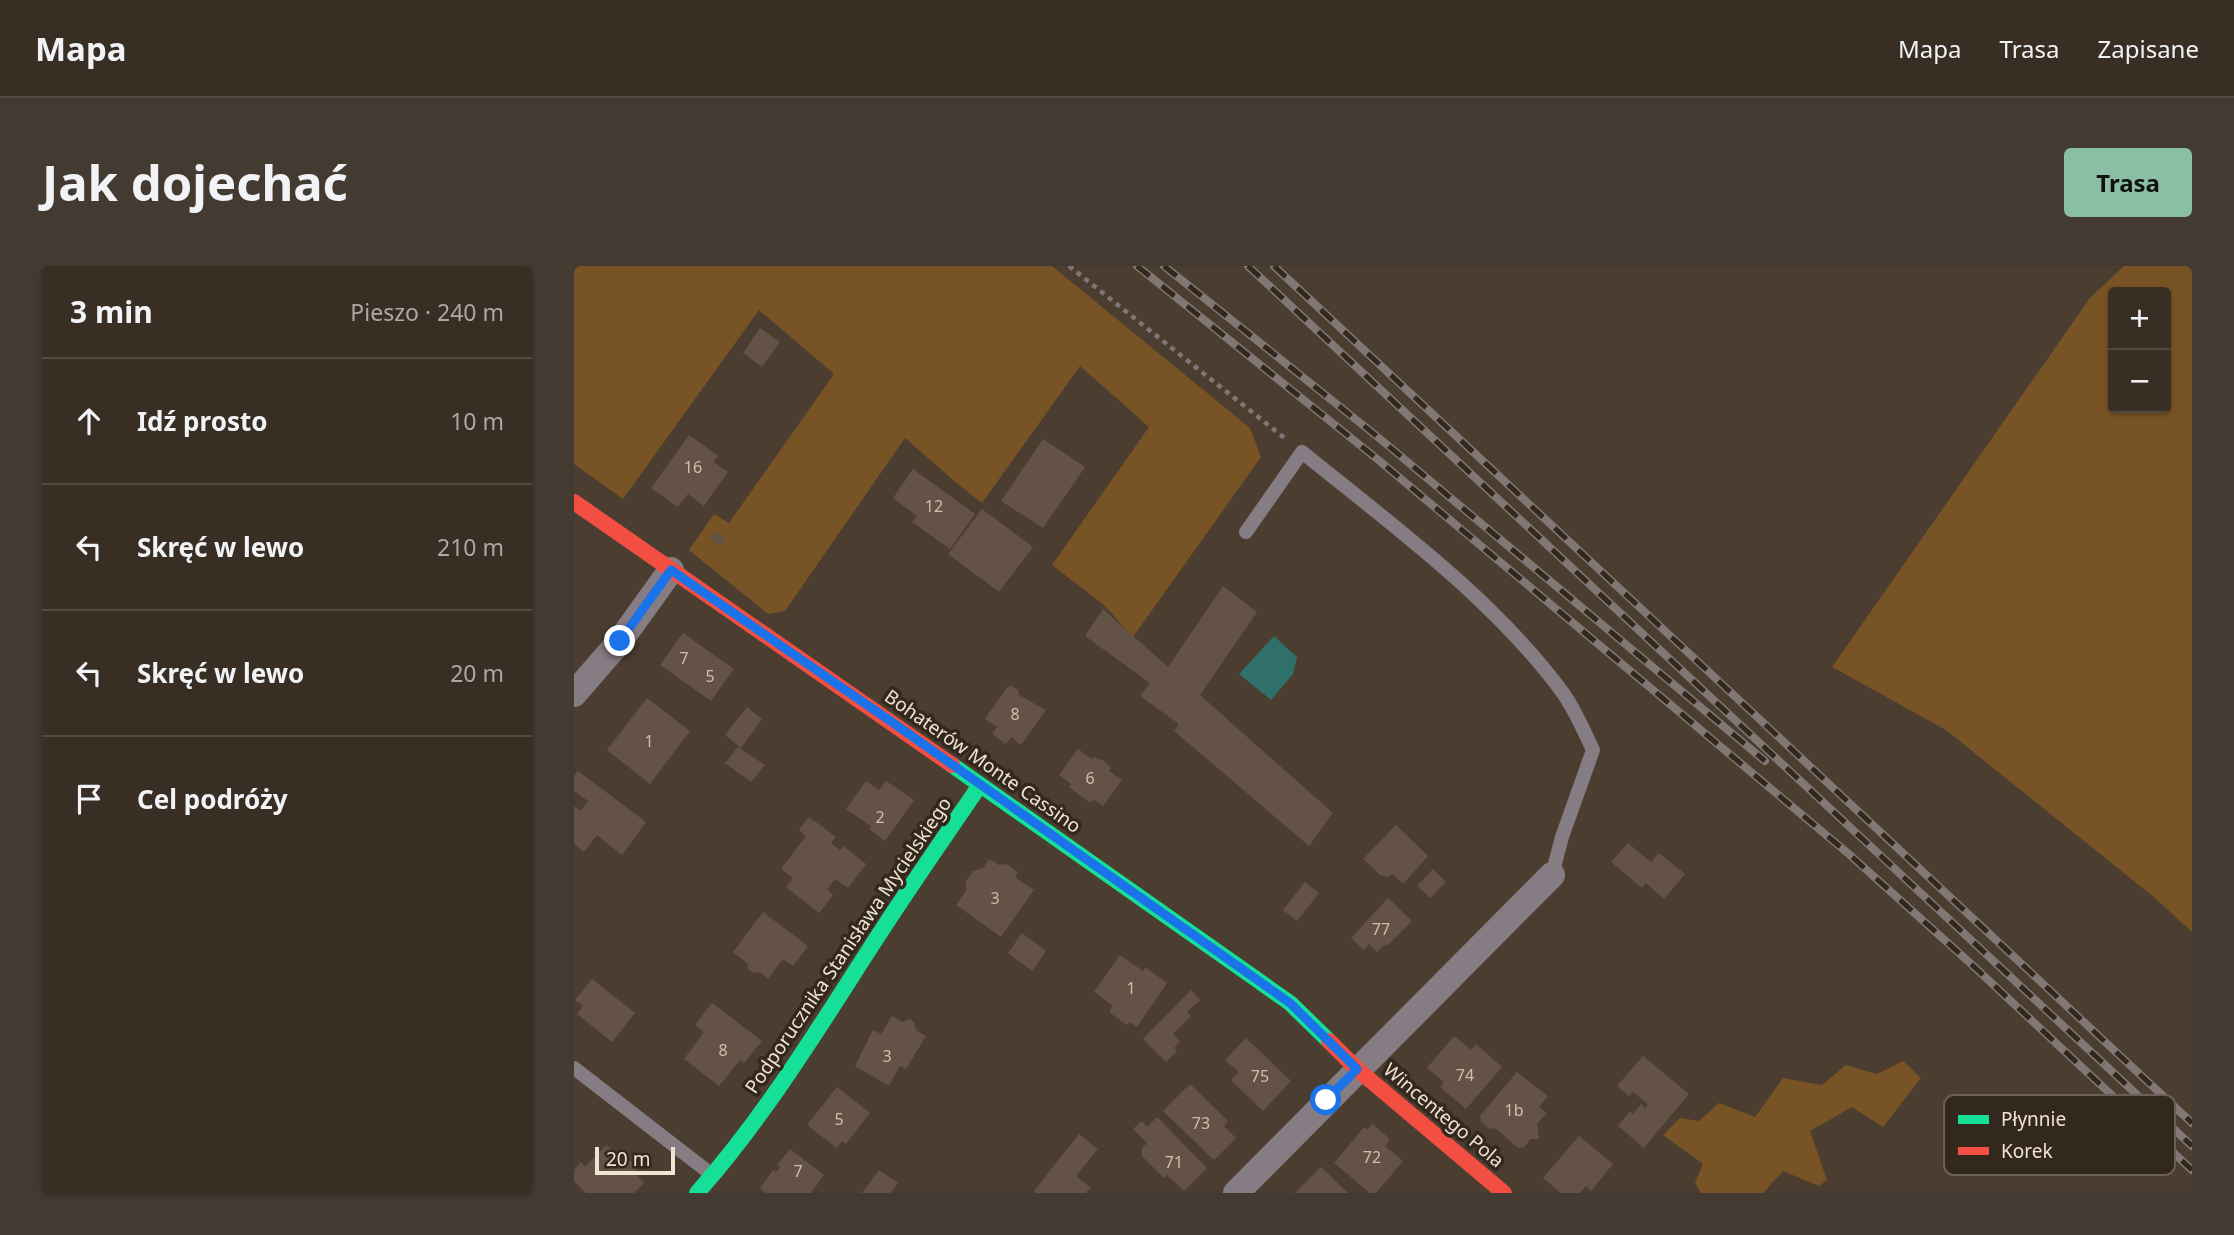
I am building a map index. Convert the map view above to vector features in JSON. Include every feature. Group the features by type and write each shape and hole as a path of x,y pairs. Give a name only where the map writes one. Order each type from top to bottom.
{"street":[{"name":"Bohaterów Monte Cassino","path":"574,502 1290,1003 1357,1069"},
{"path":"574,694 620,641 671,570"},
{"name":"Podporucznika Stanisława Mycielskiego","path":"697,1193 808,1049 865,956 980,785"},
{"path":"1236,1193 1552,875"},
{"name":"Wincentego Pola","path":"1357,1069 1504,1193"}],"lane":[{"path":"1246,532 1302,452 1396,528 1502,621 1564,695 1593,750 1562,837 1552,875"},
{"path":"574,1068 713,1175"}],"path":[{"path":"1069,266 1302,452"}],"shaded area":[{"path":"574,266 1052,266 1250,428 1261,457 1133,637 1104,605 1052,565 1149,427 1080,366 982,503 905,438 785,611 768,614 689,550 714,514 729,523 834,374 759,310 623,499 574,464"},
{"path":"2124,266 2192,266 2192,932 2155,898 1946,730 1832,667 2090,298"},
{"path":"1903,1061 1921,1078 1883,1127 1852,1107 1810,1131 1827,1180 1819,1186 1783,1171 1763,1193 1701,1193 1695,1183 1703,1164 1663,1135 1680,1118 1699,1121 1719,1103 1755,1117 1783,1078 1822,1085 1846,1065 1877,1074"}],"water":[{"path":"1274,636 1297,657 1293,674 1271,700 1239,674"}],"building":[{"path":"760,328 780,342 762,367 743,353"},
{"path":"689,435 718,456 713,462 728,472 704,506 688,494 678,507 651,488"},
{"path":"1043,439 1085,467 1043,528 1001,501"},
{"path":"913,469 975,514 950,549 912,522 917,516 893,498"},
{"path":"982,509 1033,547 999,592 948,554"},
{"path":"716,531 726,538 721,546 710,539"},
{"path":"1223,586 1257,612 1200,695 1333,813 1309,846 1174,731 1179,724 1140,696 1150,683 1085,636 1103,609 1168,667"},
{"path":"683,633 734,669 711,701 660,665"},
{"path":"1012,686 1018,690 1019,695 1046,710 1021,745 1011,737 1006,744 992,734 997,727 985,719 1007,687"},
{"path":"647,698 690,731 650,784 607,750"},
{"path":"747,707 762,719 741,748 725,735"},
{"path":"738,747 765,765 751,782 725,763"},
{"path":"1078,749 1092,759 1094,757 1104,761 1111,768 1109,771 1122,780 1103,806 1093,799 1090,803 1069,787 1071,784 1059,775"},
{"path":"578,771 646,822 622,855 597,835 584,852 574,844 574,806 580,811 588,801 574,791 574,776"},
{"path":"866,781 879,790 886,781 914,800 885,841 869,829 871,826 846,809"},
{"path":"809,817 836,837 831,843 840,850 843,846 866,864 848,888 835,879 827,890 833,895 819,913 786,887 793,878 781,869 806,836 799,830"},
{"path":"1396,825 1428,856 1403,884 1392,874 1389,877 1380,875 1363,859"},
{"path":"1628,843 1651,862 1659,853 1685,874 1664,899 1646,883 1642,888 1611,862"},
{"path":"989,859 999,865 1007,864 1018,872 1015,877 1034,890 1001,937 956,905 966,891 966,881 973,871 983,868"},
{"path":"1433,869 1446,882 1430,898 1417,886"},
{"path":"1305,882 1319,893 1297,921 1283,910"},
{"path":"1388,898 1412,921 1377,952 1369,944 1364,950 1351,938"},
{"path":"763,912 808,946 793,966 783,959 768,979 760,972 753,973 748,969 747,963 733,952"},
{"path":"1022,933 1046,951 1032,971 1008,953"},
{"path":"1120,955 1143,971 1145,967 1167,983 1137,1027 1129,1022 1127,1025 1109,1012 1113,1006 1094,992"},
{"path":"592,979 635,1013 612,1042 577,1014 583,1006 575,1000"},
{"path":"1191,990 1200,1000 1187,1012 1191,1016 1173,1034 1180,1042 1174,1048 1177,1051 1166,1062 1143,1039"},
{"path":"712,1003 762,1041 744,1063 740,1060 719,1086 684,1059 704,1032 695,1025"},
{"path":"892,1016 902,1022 910,1019 916,1030 926,1036 906,1069 900,1066 889,1086 855,1066 873,1030 881,1034"},
{"path":"1454,1036 1471,1050 1476,1044 1502,1067 1466,1109 1440,1087 1444,1082 1427,1068"},
{"path":"1246,1038 1291,1081 1263,1111 1231,1080 1239,1072 1225,1060"},
{"path":"1643,1056 1689,1094 1644,1148 1618,1126 1630,1111 1633,1114 1641,1104 1645,1108 1648,1104 1633,1092 1629,1096 1617,1086"},
{"path":"1517,1072 1548,1096 1539,1107 1547,1113 1537,1124 1539,1139 1531,1139 1524,1147 1518,1148 1495,1128 1489,1129 1481,1122 1480,1116"},
{"path":"1190,1084 1228,1121 1224,1126 1236,1138 1214,1160 1163,1111"},
{"path":"837,1087 870,1113 846,1144 842,1141 837,1148 807,1125"},
{"path":"1157,1117 1207,1168 1184,1191 1167,1175 1164,1178 1142,1156 1142,1148 1147,1143 1133,1129 1142,1121 1147,1127"},
{"path":"1372,1124 1390,1139 1385,1146 1403,1161 1376,1193 1370,1193 1334,1163 1364,1127 1367,1130"},
{"path":"1079,1134 1098,1149 1076,1176 1091,1188 1086,1193 1036,1193 1034,1191"},
{"path":"1579,1136 1613,1164 1591,1191 1586,1186 1580,1193 1561,1193 1543,1178"},
{"path":"606,1145 619,1157 623,1153 638,1168 634,1172 644,1183 634,1193 586,1193 574,1181 574,1170 581,1162 585,1167"},
{"path":"790,1149 824,1175 811,1193 766,1193 760,1188 773,1170 776,1172 780,1167 777,1165"},
{"path":"1321,1167 1348,1193 1295,1193"},
{"path":"879,1170 898,1183 890,1193 862,1193"}],"railway":[{"path":"1137,266 1376,458 1850,855 2112,1095"},
{"path":"1164,266 1379,438 1765,761"},
{"path":"1248,266 2137,1095"},
{"path":"1274,266 2162,1095"},
{"path":"2175,1107 2192,1123"},
{"path":"2175,1130 2192,1146"},
{"path":"2175,1154 2192,1170"}],"traffic: fast":[{"path":"952,765 1290,1003 1329,1041"},
{"path":"697,1193 770,1100 980,785"}],"traffic: jam":[{"path":"574,502 952,765"},
{"path":"1329,1041 1357,1069 1504,1193"}],"route":[{"path":"620,641 671,570 1290,1003 1357,1069 1326,1100"}]}
